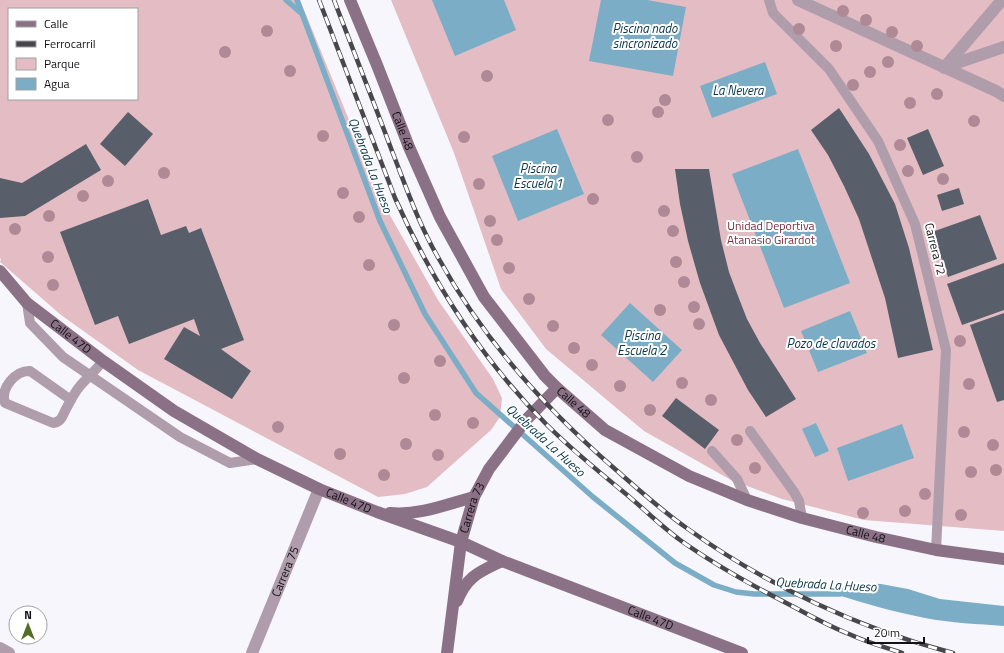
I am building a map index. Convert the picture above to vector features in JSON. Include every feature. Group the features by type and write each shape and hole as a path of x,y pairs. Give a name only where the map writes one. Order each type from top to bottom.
{"main road":[{"name":"Calle 48","path":"350,0 378,65 409,147 440,217 484,297 546,376 557,388 605,430 689,476 747,500 802,518 876,537 936,550 1004,559"},
{"name":"Calle 47D","path":"0,271 27,303 103,361 174,411 257,459 319,489 377,512 461,542 502,561 742,653"},
{"name":"Carrera 73","path":"447,653 461,542 474,496 489,469 526,420 557,388"},
{"path":"377,512 402,514 420,511 474,496"},
{"path":"452,615 461,592 468,580 482,570 502,561"}],"street":[{"path":"798,0 1004,96"},
{"path":"944,68 1002,0"},
{"path":"944,68 1004,47"},
{"name":"Carrera 75","path":"255,652 319,489"},
{"path":"0,648 9,653"}],"lane":[{"name":"Carrera 72","path":"769,0 773,13 829,69 878,141 916,224 946,350 936,550"},
{"path":"27,303 30,323 63,357 90,376 180,437 230,462 257,459"},
{"path":"71,400 30,371 18,373 4,390 3,398 5,403 53,423 57,422 61,419 79,387 103,361"},
{"path":"750,431 794,492 799,501 802,518"},
{"path":"712,451 737,479 747,500"}],"green space":[{"path":"0,0 300,0 383,203 438,300 493,379 502,398 500,417 491,430 427,487 405,494 378,497 138,370 61,315 0,262"},
{"name":"Unidad Deportiva Atanasio Girardot","path":"391,0 1004,0 1004,531 864,520 782,499 731,480 644,431 546,349 501,289 454,153"}],"water":[{"path":"432,0 504,0 516,30 455,56"},
{"name":"Piscina nado sincronizado","path":"601,0 647,0 686,7 673,76 589,61"},
{"name":"La Nevera","path":"765,62 777,94 712,118 700,86"},
{"name":"Piscina Escuela 1","path":"557,129 584,194 518,221 492,156"},
{"path":"798,149 850,283 784,308 732,174"},
{"name":"Piscina Escuela 2","path":"630,303 682,350 653,382 601,335"},
{"name":"Pozo de clavados","path":"850,311 867,353 818,372 801,331"},
{"path":"816,423 829,451 815,457 802,429"},
{"path":"902,424 914,458 848,481 837,448"},
{"name":"Quebrada La Hueso","path":"848,584 881,584 908,589 940,599 1004,606 1004,626 935,620 890,610 834,594"}],"building":[{"path":"839,108 869,154 895,204 909,248 933,350 898,358 885,298 859,219 828,155 811,130"},
{"path":"128,112 153,134 125,166 100,144"},
{"path":"928,129 944,166 923,175 907,138"},
{"path":"86,144 101,170 25,216 0,218 0,178 22,183"},
{"path":"675,169 709,169 721,240 729,272 738,296 747,319 760,343 796,399 766,417 748,390 719,335 700,283 688,241 680,204"},
{"path":"959,188 964,204 942,211 937,195"},
{"path":"148,199 161,235 186,226 189,233 201,228 244,340 221,349 251,371 232,399 164,359 184,327 200,336 194,319 129,344 118,316 95,325 60,232"},
{"path":"980,215 997,259 948,277 932,232"},
{"path":"1004,263 1004,310 962,325 947,284"},
{"path":"1004,313 1004,400 997,402 970,325"},
{"path":"676,398 719,430 705,449 662,416"}],"waterway":[{"path":"286,0 301,13"},
{"name":"Quebrada La Hueso","path":"297,0 380,221 425,314 476,393 593,497 675,563 714,585 736,592 754,594 840,594"}],"railway":[{"path":"319,0 395,198 409,229 460,318 501,374 523,400 576,452 666,529 693,549 749,583 827,624 862,640 902,653"},
{"path":"334,0 408,192 432,246 456,289 475,317 518,372 541,397 589,446 660,508 678,522 749,569 782,587 849,618 918,643 953,653"}]}
